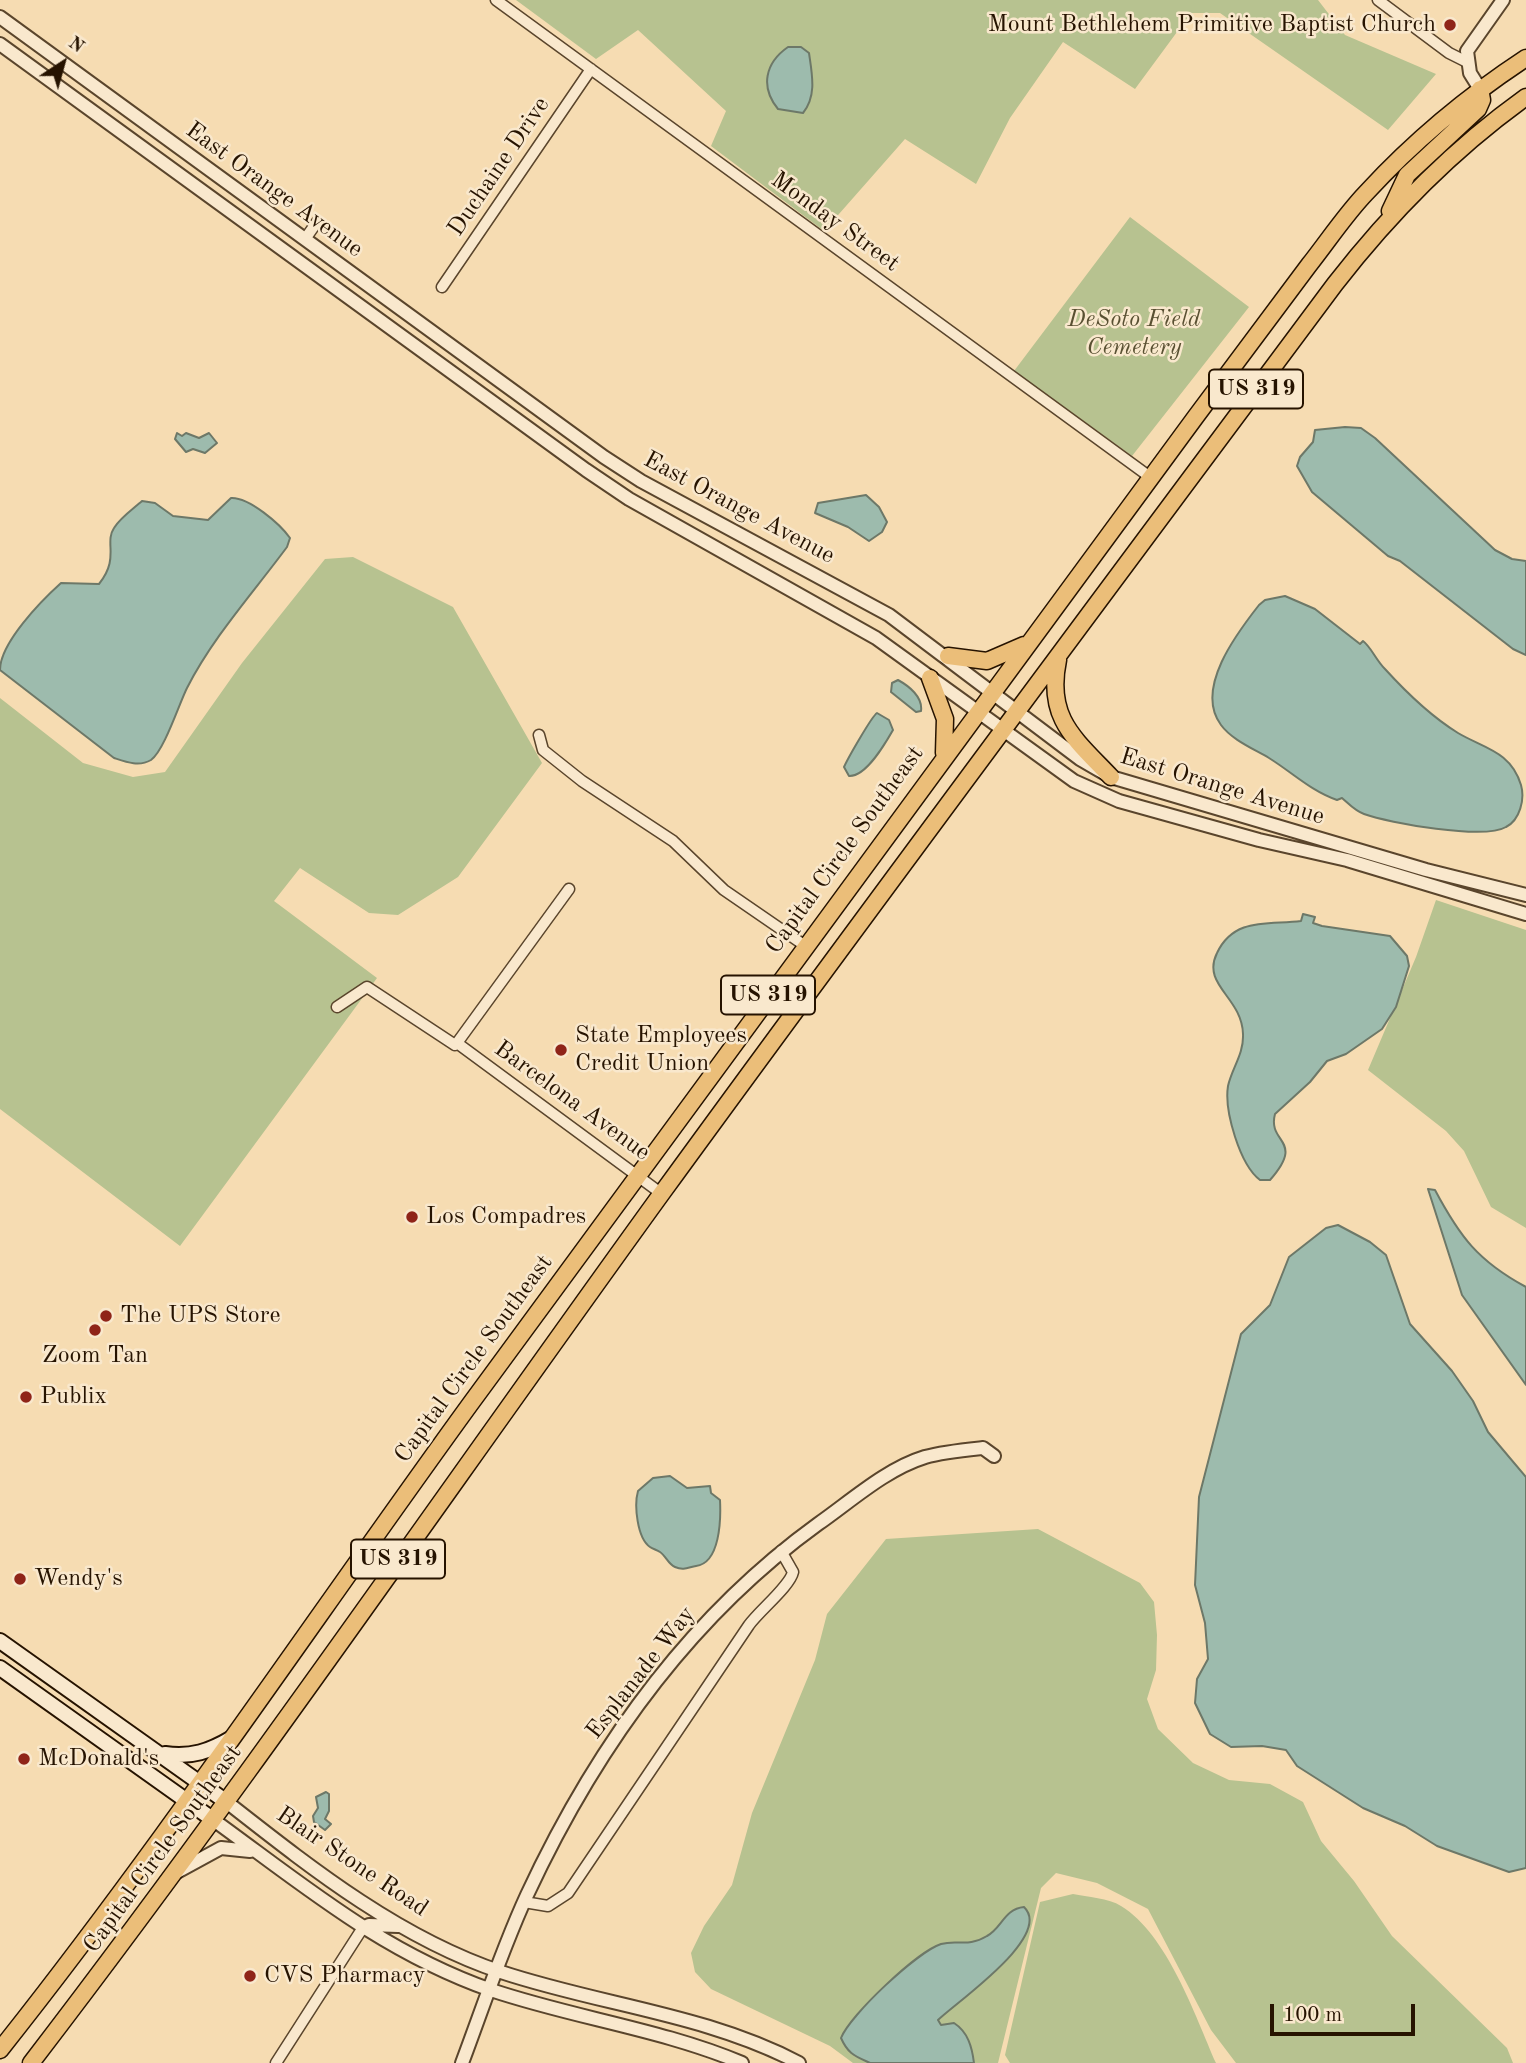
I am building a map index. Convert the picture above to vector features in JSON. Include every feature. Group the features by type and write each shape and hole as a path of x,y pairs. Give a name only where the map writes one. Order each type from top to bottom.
{"main road":[{"name":"Capital Circle Southeast","path":"0,2050 116,1902 203,1783 402,1499 944,754 1365,194 1480,89 1526,58"},
{"path":"1386,219 1407,175 1478,109 1482,100 1480,89"},
{"name":"Capital Circle Southeast","path":"31,2063 215,1821 415,1535 1016,710 1386,219 1435,170 1526,97"},
{"path":"948,656 987,661 1026,645"},
{"path":"1060,653 1054,692 1062,721 1111,777"},
{"path":"930,678 945,719 944,754"},
{"name":"Blair Stone Road","path":"0,1640 228,1802"},
{"name":"Blair Stone Road","path":"0,1668 215,1821"},
{"path":"162,1753 178,1756 197,1754 210,1751 236,1736"}],"street":[{"name":"Monday Street","path":"496,0 1150,477"},
{"path":"1378,0 1449,53 1467,62"},
{"path":"1480,89 1467,62 1470,44 1503,0"},
{"name":"East Orange Avenue","path":"0,17 632,475 855,595 948,656 1080,759 1111,777 1426,870 1526,895"},
{"name":"East Orange Avenue","path":"0,44 607,485 869,634 1002,732 1074,781 1119,801 1259,840 1346,860 1526,914"},
{"name":"Duchaine Drive","path":"442,287 591,69"},
{"path":"293,257 317,222"},
{"path":"539,735 543,750 582,781 673,841 724,890 804,945"},
{"path":"456,1044 569,889"},
{"name":"Barcelona Avenue","path":"337,1007 367,987 456,1044 662,1194"},
{"name":"Esplanade Way","path":"462,2063 524,1902 582,1789 618,1732 704,1623 781,1551 885,1476 925,1457 983,1448 994,1456"},
{"path":"524,1902 548,1906 568,1893 749,1625 768,1601 792,1580 793,1572 781,1551"},
{"name":"Blair Stone Road","path":"228,1802 354,1896 402,1926 498,1971 671,2014 773,2049 799,2063"},
{"name":"Blair Stone Road","path":"215,1821 362,1929 418,1959 490,1989 700,2045 741,2063"},
{"path":"174,1873 221,1848 258,1853"},
{"path":"276,2063 362,1929 369,1925 402,1926"}],"green space":[{"path":"516,0 1318,0 1345,35 1436,74 1388,130 1220,13 1191,13 1135,89 1063,42 1010,118 976,184 905,139 824,231 711,146 726,111 638,30 596,59"},
{"name":"DeSoto Field Cemetery","path":"1130,217 1249,307 1132,456 1014,371"},
{"path":"353,557 453,607 542,763 458,877 398,915 369,913 300,868 274,901 377,978 180,1246 0,1109 0,698 83,763 133,777 165,772 242,663 325,559"},
{"path":"1436,900 1526,930 1526,1228 1491,1207 1464,1151 1446,1131 1368,1070 1416,957"},
{"path":"1038,1529 1140,1583 1154,1602 1156,1670 1147,1699 1158,1729 1193,1763 1229,1780 1270,1784 1303,1802 1321,1841 1354,1881 1392,1936 1507,2048 1513,2063 1236,2063 1211,2030 1148,1909 1097,1883 1056,1873 1041,1888 998,2063 853,2063 830,2046 711,1989 695,1972 691,1953 704,1926 732,1885 752,1813 815,1660 827,1614 886,1539"},
{"path":"1073,1894 1116,1903 1137,1919 1152,1936 1178,1977 1216,2063 1010,2063 1005,2055 1040,1902"}],"shaded area":[{"path":"788,47 801,47 809,53 812,92 803,113 778,109 772,101 767,84 774,60"},
{"path":"1361,428 1375,438 1495,550 1512,559 1526,561 1526,655 1513,649 1400,561 1388,556 1312,492 1297,466 1300,457 1313,442 1315,430"},
{"path":"177,433 199,438 209,433 217,443 205,453 193,449 186,452 175,439"},
{"path":"866,495 879,507 887,522 882,532 869,541 848,527 815,513 818,503"},
{"path":"231,498 255,507 272,519 290,538 287,547 197,669 166,737 151,760 137,763 114,758 0,670 2,659 14,635 61,583 99,584 109,566 110,539 114,528 142,501 155,503 173,516 208,520"},
{"path":"1285,596 1315,609 1360,644 1363,641 1393,677 1429,712 1448,727 1495,752 1510,765 1521,785 1522,796 1520,809 1511,824 1495,831 1458,831 1394,822 1364,814 1342,798 1337,800 1310,787 1269,758 1237,740 1221,725 1214,711 1212,695 1222,662 1240,630 1259,605 1265,600"},
{"path":"898,680 918,697 921,711 916,712 891,692 892,683"},
{"path":"877,713 889,720 893,730 868,766 849,776 844,767"},
{"path":"1303,914 1315,917 1313,923 1322,926 1390,936 1407,956 1409,966 1396,1007 1382,1029 1346,1054 1327,1061 1310,1082 1275,1114 1274,1124 1285,1149 1285,1157 1270,1180 1260,1180 1246,1162 1231,1123 1228,1086 1242,1048 1243,1034 1241,1021 1218,983 1213,964 1224,941 1242,928 1264,923 1301,921"},
{"path":"1428,1189 1435,1190 1462,1234 1483,1257 1526,1287 1526,1385 1462,1295"},
{"path":"1338,1225 1370,1242 1386,1255 1410,1324 1452,1371 1473,1401 1488,1432 1526,1477 1526,1868 1509,1872 1437,1846 1405,1826 1363,1808 1297,1766 1286,1750 1262,1746 1231,1747 1210,1734 1195,1703 1197,1679 1208,1659 1205,1623 1195,1585 1199,1497 1241,1334 1270,1305 1289,1257 1326,1228"},
{"path":"670,1476 687,1488 710,1486 711,1493 720,1500 717,1539 710,1557 704,1563 686,1568 673,1566 662,1554 650,1547 642,1536 636,1504 638,1491 653,1478"},
{"path":"326,1792 329,1794 329,1811 325,1819 331,1824 325,1830 314,1822 313,1816 318,1808 316,1797"},
{"path":"1024,1907 1030,1919 1026,1934 1014,1951 999,1968 938,2020 941,2025 954,2023 963,2031 974,2063 870,2063 846,2048 841,2038 847,2028 870,2000 901,1971 941,1944 980,1940 992,1933 1012,1911"}],"place":[{"name":"Mount Bethlehem Primitive Baptist Church","path":"1450,25"},
{"name":"State Employees Credit Union","path":"561,1050"},
{"name":"Los Compadres","path":"412,1217"},
{"name":"The UPS Store","path":"106,1316"},
{"name":"Zoom Tan","path":"95,1330"},
{"name":"Publix","path":"26,1397"},
{"name":"Wendy's","path":"20,1579"},
{"name":"McDonald's","path":"24,1759"},
{"name":"CVS Pharmacy","path":"250,1976"}]}
